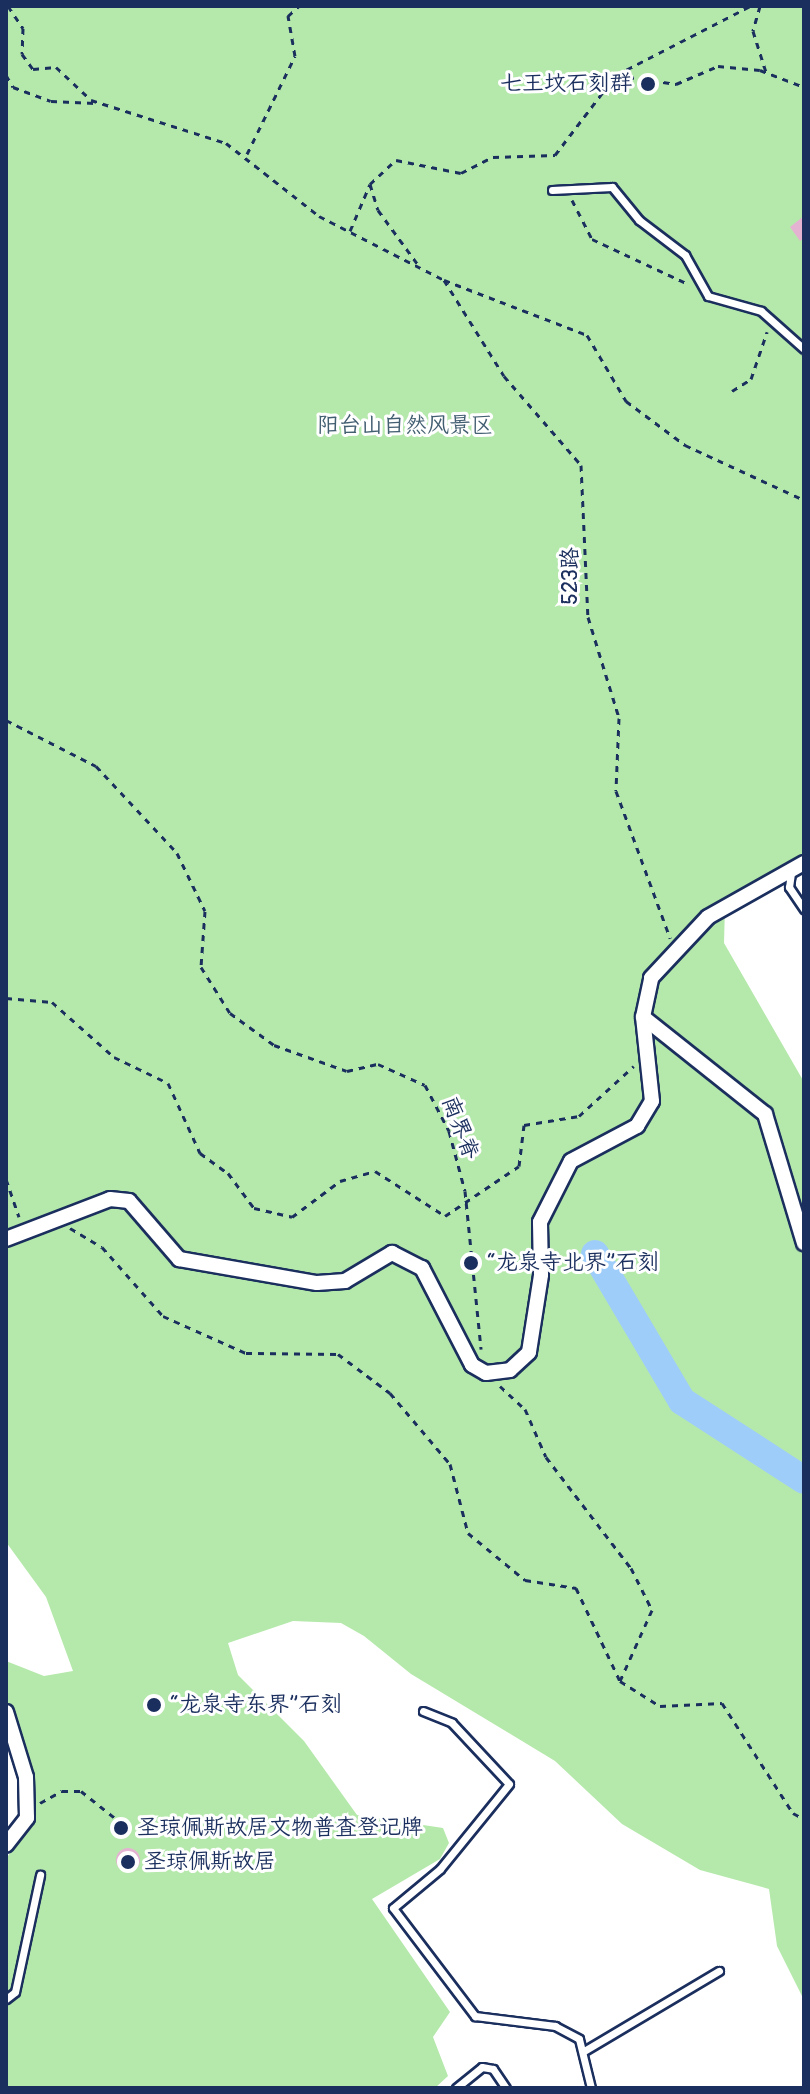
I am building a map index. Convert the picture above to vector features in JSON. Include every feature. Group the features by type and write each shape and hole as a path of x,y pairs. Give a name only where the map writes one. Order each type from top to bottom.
{"street":[{"path":"6,1239 22,1236 110,1199 129,1201 179,1259 317,1283 345,1281 392,1253 422,1268 472,1365 486,1373 510,1370 529,1352 541,1275 540,1222 571,1161 637,1126 652,1101 643,1017 651,978 669,951 708,917 798,867"},
{"path":"643,1017 765,1114 804,1243"},
{"path":"6,1712 26,1777 27,1818 6,1845"}],"lane":[{"path":"552,190 612,187 623,195 639,220 685,255 699,287 726,304 761,311 773,325 804,349"},
{"path":"798,867 789,887 804,909"},
{"path":"423,1711 452,1723 509,1784 440,1869 393,1908 475,2016 569,2030 584,2051 591,2088"},
{"path":"6,1999 15,1992 40,1875"},
{"path":"584,2051 719,1971"},
{"path":"456,2088 482,2067 506,2088"}],"path":[{"path":"8,6 23,28 22,54 33,69 56,67 104,103"},
{"path":"247,154 295,56 288,16 299,6"},
{"path":"350,231 370,184 396,160 461,173 493,157 555,155 616,75 750,6"},
{"path":"760,6 753,31 766,72"},
{"path":"616,75 676,84 718,66 766,72 804,87"},
{"path":"6,75 13,87 51,101 104,103 162,117 247,154 319,216 444,280 587,335 626,401 685,445 804,500"},
{"path":"370,184 378,210 420,268"},
{"path":"574,188 576,218 592,239 699,287"},
{"name":"523路","path":"444,280 504,376 581,465 588,617 619,718 616,791 670,928 669,951"},
{"path":"732,391 751,379 773,325"},
{"name":"南界脊","path":"6,720 96,766 177,853 205,911 201,967 230,1013 274,1045 347,1071 378,1064 425,1085 449,1131 464,1206 486,1373"},
{"path":"6,998 52,1002 114,1057 168,1083 200,1153 228,1173 254,1208 292,1217 340,1181 375,1171 445,1216 519,1166 524,1125 579,1116 645,1056"},
{"path":"6,1179 22,1236"},
{"path":"57,1220 102,1247 163,1316 246,1353 338,1354 390,1393 450,1464 468,1533 525,1580 576,1588 620,1681 660,1706 722,1703 793,1813 804,1819"},
{"path":"486,1373 525,1409 546,1457 631,1568 652,1610 620,1681"},
{"path":"27,1818 46,1796 81,1791 125,1826"}],"green space":[{"name":"阳台山自然风景区","path":"6,6 804,6 804,854 725,907 724,943 804,1082 804,2000 777,1946 769,1889 700,1870 622,1824 555,1761 411,1674 364,1636 341,1623 293,1621 228,1643 238,1675 304,1741 357,1815 443,1828 449,1843 440,1859 372,1899 450,2012 433,2037 448,2076 435,2088 6,2088 6,1859 24,1832 26,1759 6,1702 6,1661 44,1676 73,1671 46,1597 6,1542"}],"building":[{"path":"804,216 804,238 800,241 790,227"},
{"name":"圣琼佩斯故居","path":"128,1848 136,1852 140,1860 136,1868 128,1872 120,1868 116,1860 120,1852"}],"waterway":[{"path":"595,1254 682,1401 804,1480"}],"place":[{"name":"七王坟石刻群","path":"648,84"},
{"name":"“龙泉寺北界”石刻","path":"471,1263"},
{"name":"“龙泉寺东界”石刻","path":"154,1705"},
{"name":"圣琼佩斯故居文物普查登记牌","path":"121,1828"},
{"name":"圣琼佩斯故居","path":"128,1862"}]}
